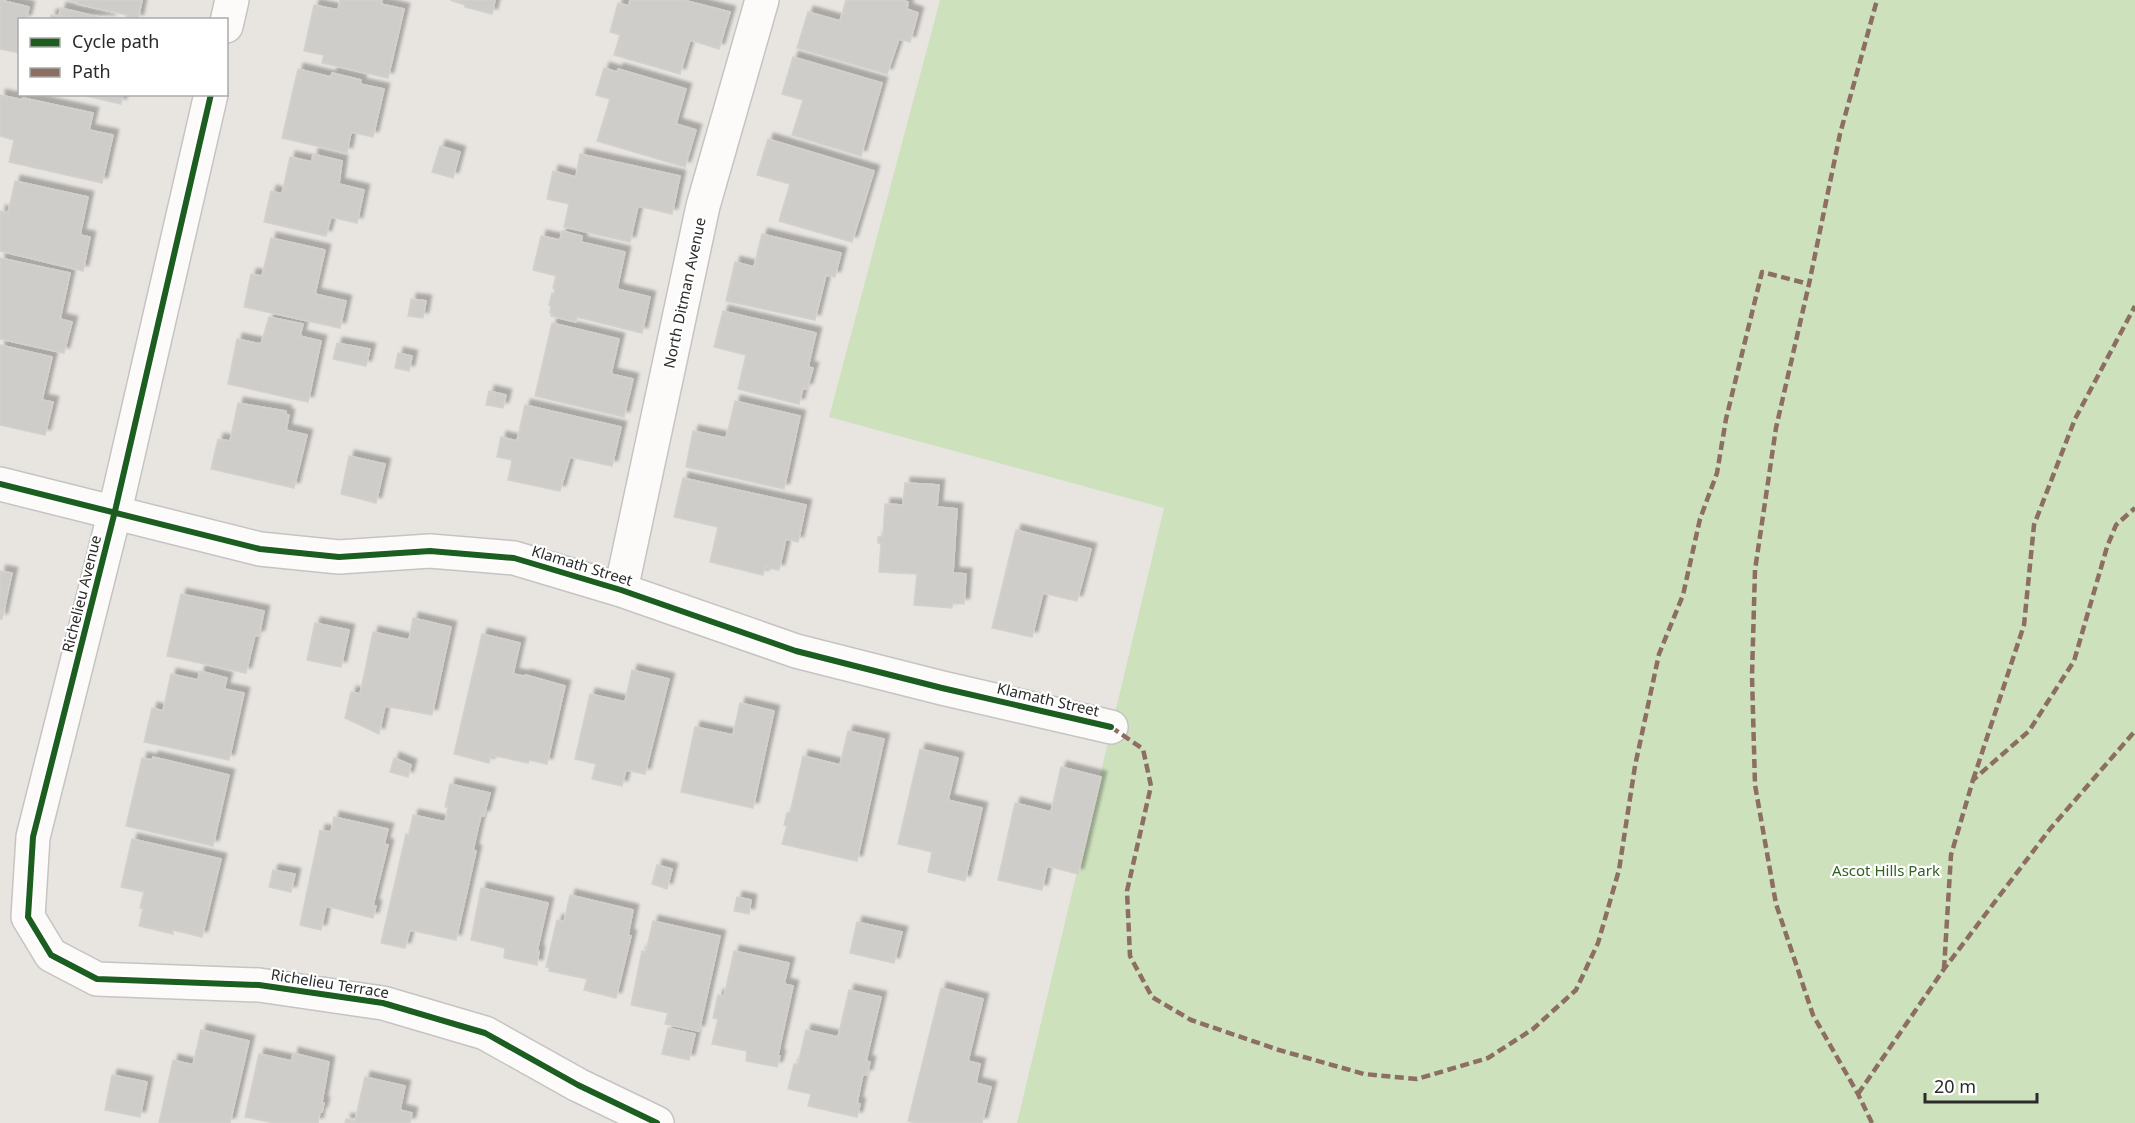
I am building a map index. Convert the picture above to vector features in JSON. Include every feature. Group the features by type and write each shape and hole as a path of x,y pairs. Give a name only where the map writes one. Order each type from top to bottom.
{"street":[{"path":"228,18 232,0"},
{"name":"North Ditman Avenue","path":"621,590 703,206 762,0"},
{"name":"Richelieu Avenue","path":"51,955 28,917 33,837 115,511 211,96"},
{"name":"Klamath Street","path":"0,484 260,549 339,556 430,551 514,558 621,590 796,651 942,688 1112,727"},
{"name":"Richelieu Terrace","path":"51,955 98,979 259,985 383,1003 485,1033 578,1085 657,1123"}],"green space":[{"name":"Ascot Hills Park","path":"940,0 2135,0 2135,1123 1017,1123 1164,508 829,417"}],"building":[{"path":"0,0 29,7 26,18 18,18 18,53 0,49"},
{"path":"68,0 142,0 138,18 126,17 127,15 77,4 77,2"},
{"path":"340,0 382,0 381,4 404,9 388,78 322,63 324,55 304,51 314,5 338,10"},
{"path":"450,0 495,0 492,14 465,7 465,5"},
{"path":"630,0 683,0 730,12 719,49 690,40 680,74 614,55 620,35 610,32 618,3 629,6"},
{"path":"846,0 902,0 908,2 907,9 918,13 910,42 899,39 887,74 797,48 808,12 840,21"},
{"path":"61,8 103,18 72,18 59,15"},
{"path":"51,15 67,18 50,18"},
{"path":"793,57 882,83 861,156 792,135 803,100 782,94"},
{"path":"604,68 617,72 618,69 686,89 676,124 696,130 685,167 597,141 610,99 596,95"},
{"path":"298,69 331,77 332,73 361,80 360,84 384,89 373,137 351,132 347,153 282,138"},
{"path":"0,95 93,113 89,130 113,135 102,183 9,162 14,140 0,136"},
{"path":"87,96 123,96 121,104"},
{"path":"768,139 874,171 852,242 779,221 790,184 757,175"},
{"path":"440,146 460,152 453,178 432,172"},
{"path":"313,154 342,161 339,184 364,190 357,223 331,217 326,236 264,222 271,191 282,194 290,157 312,162"},
{"path":"580,154 680,176 672,214 638,206 630,242 564,227 569,204 547,199 553,171 576,177"},
{"path":"15,181 88,197 80,235 90,237 83,271 0,251 0,211 8,213"},
{"path":"562,231 582,236 581,242 625,252 617,289 650,297 642,333 577,317 576,322 551,316 549,305 552,293 554,294 556,276 533,270 541,236 560,240"},
{"path":"762,234 841,253 835,277 826,275 815,320 726,301 735,262 754,267"},
{"path":"271,238 325,250 315,294 346,301 340,328 244,307 251,274 262,276"},
{"path":"0,258 70,273 60,319 72,322 64,353 0,339"},
{"path":"411,299 426,301 423,318 408,316"},
{"path":"723,311 816,333 808,367 813,368 807,389 803,388 799,404 738,389 746,355 714,347"},
{"path":"269,317 303,324 300,336 321,341 308,402 228,384 237,339 261,344"},
{"path":"552,323 619,339 611,374 633,379 624,417 535,396"},
{"path":"337,343 370,349 366,366 333,359"},
{"path":"0,345 52,357 42,400 53,402 45,435 0,425"},
{"path":"398,353 412,356 409,371 395,368"},
{"path":"489,391 506,395 503,408 486,405"},
{"path":"735,401 800,416 784,489 686,467 693,431 726,438"},
{"path":"238,403 286,411 285,414 289,415 286,430 307,435 294,488 211,469 218,439 230,441"},
{"path":"525,405 621,427 612,466 570,457 560,491 508,480 512,460 497,457 501,437 517,441"},
{"path":"349,456 385,464 376,503 341,494"},
{"path":"683,478 806,505 798,542 786,539 779,570 765,567 763,575 710,562 718,527 674,517"},
{"path":"905,483 939,485 937,507 957,509 953,573 966,574 964,604 952,603 952,608 914,605 917,574 879,572 881,543 878,543 878,537 883,536 885,504 903,505"},
{"path":"1016,530 1091,549 1077,601 1043,593 1032,637 992,628"},
{"path":"0,571 12,573 2,619 0,619"},
{"path":"181,594 264,611 259,636 255,635 246,673 167,656"},
{"path":"413,618 451,627 432,715 385,706 379,734 345,718 351,692 360,694 373,632 409,640"},
{"path":"315,623 349,630 341,667 307,660"},
{"path":"482,634 520,643 513,674 526,675 565,686 547,764 529,760 528,763 491,755 489,763 454,754"},
{"path":"632,670 669,679 645,774 626,770 622,786 592,779 596,764 575,759 590,694 625,702"},
{"path":"200,671 227,678 224,689 244,693 229,760 144,742 152,708 163,711 171,674 198,680"},
{"path":"740,703 774,711 753,808 681,792 695,727 733,735"},
{"path":"848,731 884,739 857,861 782,844 787,826 784,825 787,813 790,813 803,756 840,765"},
{"path":"920,749 958,758 948,800 982,808 965,881 928,872 932,852 898,844"},
{"path":"153,757 229,775 213,846 126,826 142,758 152,760"},
{"path":"394,758 411,765 408,777 390,772"},
{"path":"1061,767 1101,777 1078,874 1047,866 1042,890 998,880 1015,803 1051,812"},
{"path":"450,784 490,793 484,816 481,815 473,850 476,851 456,940 410,930 405,948 381,943 406,834 409,835 413,815 445,822 448,807 445,807"},
{"path":"334,817 388,829 384,844 388,845 373,905 376,906 373,918 326,906 321,930 300,925 320,830 331,832"},
{"path":"132,839 221,859 202,937 173,930 173,934 139,926 144,892 121,887"},
{"path":"657,865 672,869 667,889 652,884"},
{"path":"273,870 295,874 291,892 269,887"},
{"path":"481,888 548,903 537,951 539,951 537,965 504,958 505,948 471,940"},
{"path":"570,895 633,910 628,935 631,936 616,998 584,990 587,979 549,971 550,968 546,967 557,920 564,922"},
{"path":"737,897 751,900 749,914 734,911"},
{"path":"653,921 720,936 699,1031 665,1024 668,1013 631,1005 642,951 646,952"},
{"path":"857,922 902,932 894,963 850,953"},
{"path":"734,951 789,963 784,984 793,986 777,1067 746,1061 747,1051 712,1044 718,1019 713,1018 718,995 724,997"},
{"path":"941,988 983,999 968,1061 980,1064 976,1083 991,1087 982,1123 915,1123 908,1121"},
{"path":"849,990 881,997 866,1061 870,1062 867,1075 863,1074 857,1103 860,1104 857,1117 808,1106 811,1094 788,1089 794,1064 798,1064 806,1030 838,1037"},
{"path":"668,1028 695,1034 689,1060 662,1054"},
{"path":"201,1030 249,1041 230,1123 159,1123 173,1060 193,1065"},
{"path":"293,1053 329,1062 322,1102 324,1103 318,1123 274,1123 245,1117 259,1054 292,1061"},
{"path":"112,1075 147,1082 140,1117 105,1110"},
{"path":"365,1077 405,1086 400,1110 412,1113 410,1123 345,1123 346,1119 355,1121"}],"marked path":[{"path":"1872,1123 1813,1015 1776,904 1755,785 1752,676 1755,570 1776,428 1840,134 1877,0"},
{"path":"1111,727 1143,749 1151,786 1127,891 1130,956 1152,997 1191,1020 1279,1050 1364,1074 1417,1079 1488,1058 1533,1029 1576,990 1598,943 1619,870 1635,766 1659,654 1683,595 1700,519 1717,473 1726,419 1762,272 1809,284"},
{"path":"1973,780 2024,625 2034,525 2075,419 2135,306"},
{"path":"1944,969 1951,855 1973,780 2029,731 2074,661 2107,547 2116,525 2135,508"},
{"path":"1858,1094 1944,969 2050,829 2135,731"}],"cycle path":[{"path":"211,96 115,511 33,837 28,917 51,955 97,979 259,985 383,1003 485,1033 578,1085 657,1123"},
{"path":"0,484 260,549 339,557 430,551 514,558 621,590 796,651 1111,727"}]}
